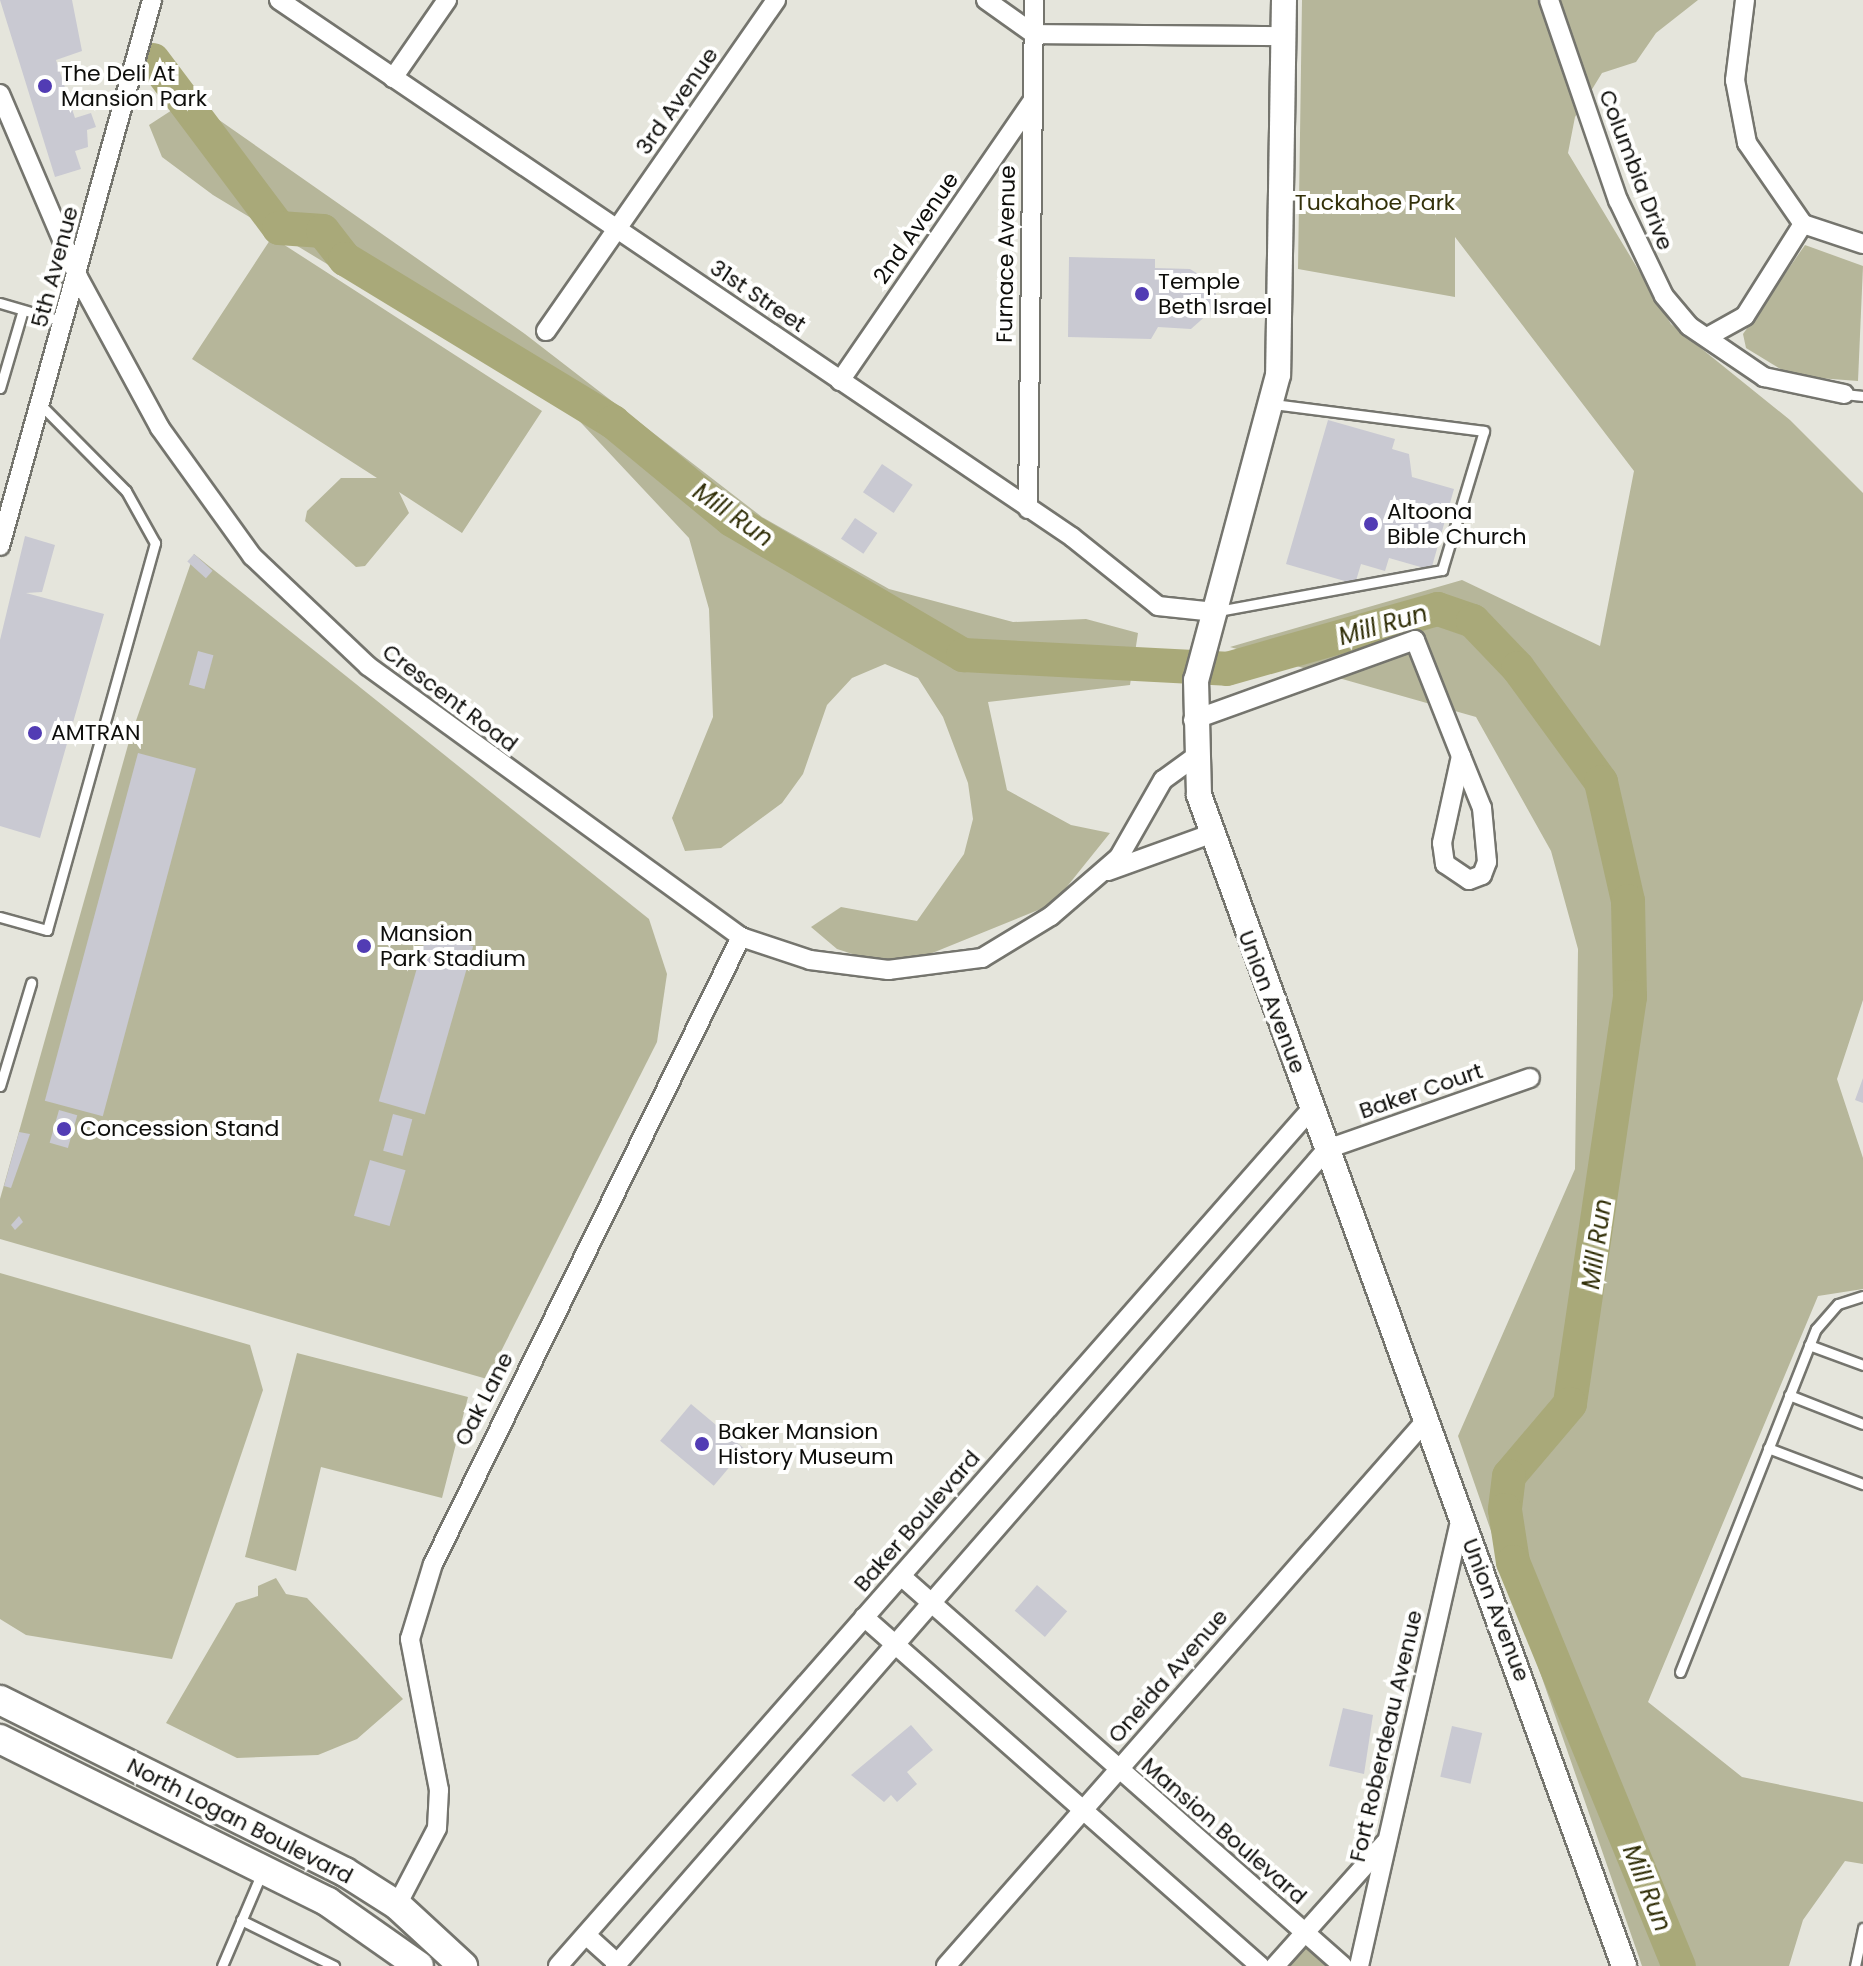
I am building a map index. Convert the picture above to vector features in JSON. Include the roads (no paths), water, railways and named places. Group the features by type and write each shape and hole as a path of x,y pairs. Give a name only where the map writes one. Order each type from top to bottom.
{"main road":[{"name":"Union Avenue","path":"1284,0 1274,404 1196,680 1193,758 1211,834 1428,1418 1624,1966"},
{"name":"North Logan Boulevard","path":"0,1700 397,1905 463,1966"},
{"name":"North Logan Boulevard","path":"0,1739 341,1910 419,1966"}],"street":[{"name":"5th Avenue","path":"0,546 78,277 152,0"},
{"path":"393,78 447,0"},
{"name":"3rd Avenue","path":"546,331 776,0"},
{"path":"986,0 1034,34 1283,36"},
{"name":"Furnace Avenue","path":"1028,509 1034,0"},
{"name":"Columbia Drive","path":"1549,0 1640,253 1664,296 1709,336 1764,377 1854,395"},
{"path":"1745,0 1735,80 1747,143 1803,224 1863,244"},
{"name":"31st Street","path":"282,1 1028,509 1158,606 1215,612"},
{"name":"Crescent Road","path":"0,94 78,277 221,520 288,596 465,741 741,937 850,967 955,966 1012,943 1103,872 1134,839 1163,780 1193,758"},
{"name":"2nd Avenue","path":"840,381 1032,102"},
{"path":"1709,336 1745,316 1803,224"},
{"path":"1193,720 1415,640 1461,756 1486,835 1482,875 1469,880 1445,864 1442,843 1461,756"},
{"name":"Crescent Road","path":"1103,872 1211,834"},
{"name":"Oak Lane","path":"397,1905 437,1828 439,1790 410,1639 433,1564 741,937"},
{"name":"Baker Court","path":"1327,1149 1530,1078"},
{"name":"Baker Boulevard","path":"558,1966 1312,1108"},
{"path":"586,1935 617,1965 1327,1149"},
{"name":"Oneida Avenue","path":"946,1966 1428,1418"},
{"name":"Fort Roberdeau Avenue","path":"1359,1966 1461,1516"},
{"name":"Mansion Boulevard","path":"901,1576 1117,1770 1343,1966"},
{"path":"864,1617 1260,1966"},
{"path":"1275,1966 1387,1841"}],"lane":[{"path":"0,303 65,322"},
{"path":"0,388 23,310"},
{"path":"1215,612 1442,570 1484,431 1274,404"},
{"path":"0,917 47,930 155,543 126,491 41,405"},
{"path":"0,1086 31,983"},
{"path":"1680,1672 1809,1345 1825,1315 1863,1296"},
{"path":"1809,1345 1863,1365"},
{"path":"1789,1395 1863,1424"},
{"path":"1768,1448 1863,1484"},
{"path":"222,1966 263,1869"},
{"path":"241,1920 334,1966"},
{"path":"1855,1966 1863,1928"}],"waterway":[{"name":"Mill Run","path":"153,60 279,228 323,231 345,259 613,422 732,520 963,655 1227,669 1438,609 1473,621 1518,668 1601,782 1628,901 1630,997 1570,1404 1509,1476 1505,1510 1513,1562 1679,1966"}],"place":[{"name":"The Deli At Mansion Park","path":"45,86"},
{"name":"Temple Beth Israel","path":"1142,294"},
{"name":"Altoona Bible Church","path":"1371,524"},
{"name":"AMTRAN","path":"35,733"},
{"name":"Mansion Park Stadium","path":"364,946"},
{"name":"Concession Stand","path":"64,1129"},
{"name":"Baker Mansion History Museum","path":"702,1444"}],"park label":[{"name":"Tuckahoe Park","path":"1375,203"}]}
